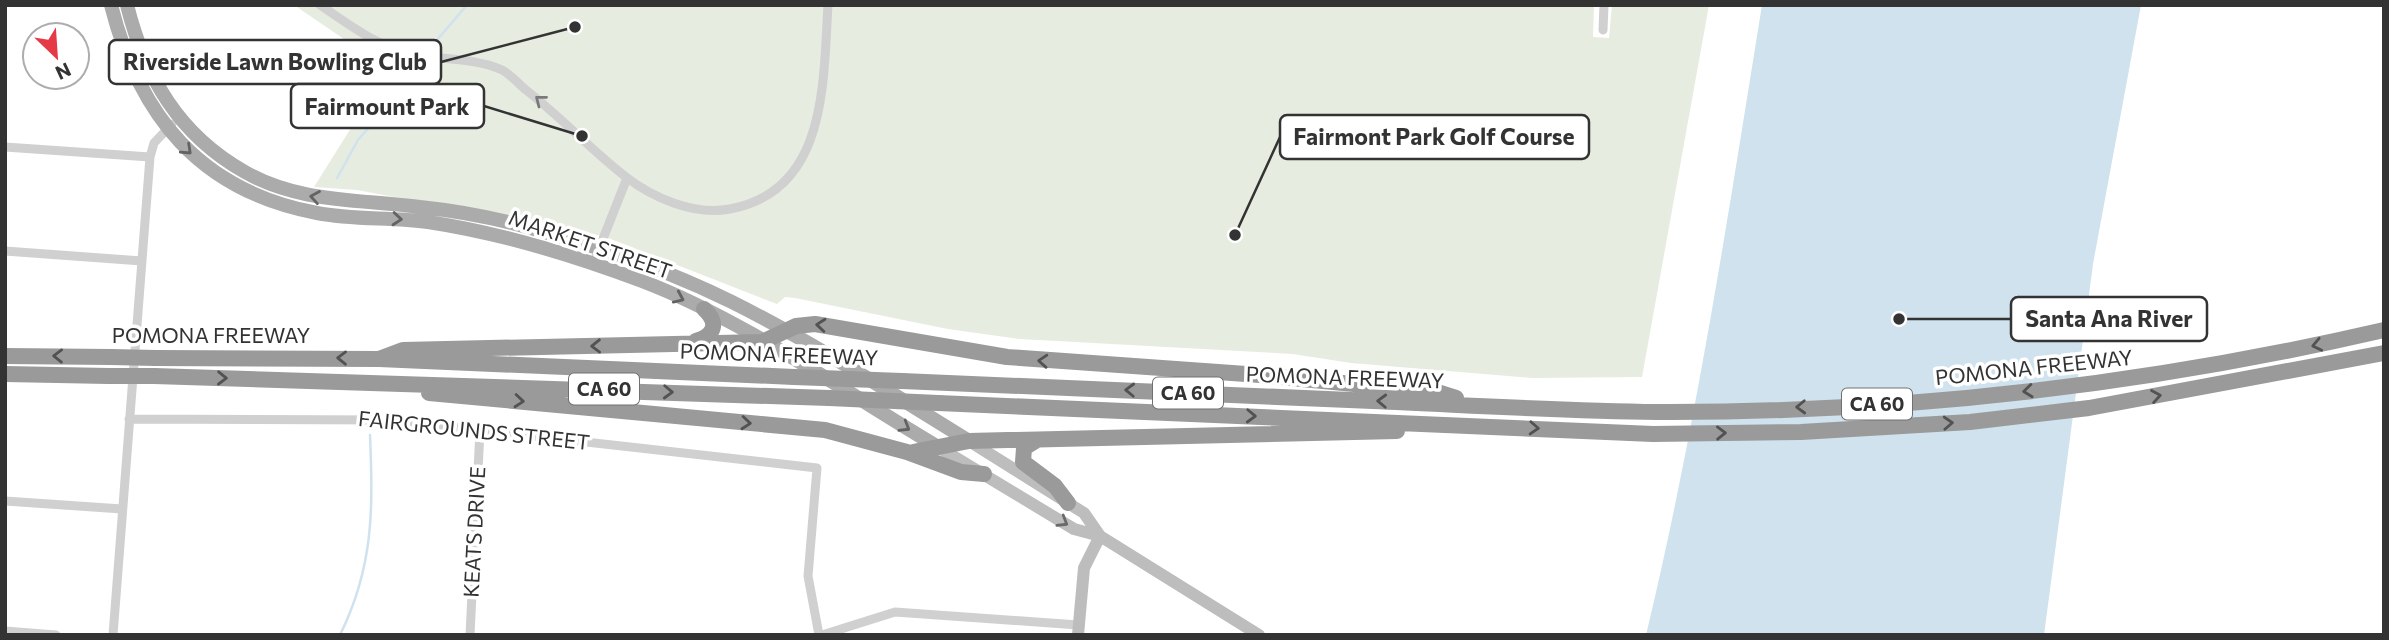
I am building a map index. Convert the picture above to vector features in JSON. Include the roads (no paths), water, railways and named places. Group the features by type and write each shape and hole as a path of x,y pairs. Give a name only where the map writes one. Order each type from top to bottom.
{"highway":[{"path":"690,343 704,339 713,331 714,320 704,309"},
{"path":"379,359 403,350 762,342 798,326 815,324 1007,357 1259,375 1437,392 1475,405"},
{"name":"POMONA FREEWAY","path":"5,356 379,359 1657,412 1890,404 2096,384 2204,367 2384,330"},
{"name":"POMONA FREEWAY","path":"5,374 380,381 1653,433 1801,432 1902,426 2089,408 2384,353"},
{"path":"380,381 404,391 825,430 907,452 961,472 984,474"},
{"path":"907,452 969,441 1371,433 1466,425"},
{"path":"1037,440 1024,448 1023,462 1055,486 1068,503"}],"main road":[{"name":"MARKET STREET","path":"111,5 130,68 148,103 190,154 234,183 289,207 320,214 426,222 475,230 593,264 644,282 704,309 762,342 1074,529 1100,536 1259,635"},
{"name":"MARKET STREET","path":"127,5 145,64 178,118 220,156 276,187 312,197 419,206 531,228 598,249 704,289 788,332 969,441 1084,513 1100,536"},
{"path":"1078,630 1084,568 1100,536"}],"street":[{"path":"320,5 377,41 419,55 502,70 555,112 627,178 661,198 701,210 747,206 775,193 796,172 819,106 828,5"},
{"path":"1603,30 1604,5"},
{"path":"113,635 150,157 154,143 178,118"},
{"path":"5,147 150,157"},
{"path":"593,264 627,178"},
{"path":"5,251 142,261"},
{"name":"FAIRGROUNDS STREET","path":"129,419 390,420 817,468 807,576 821,635"},
{"name":"KEATS DRIVE","path":"470,635 480,430"},
{"path":"5,501 122,509"},
{"path":"821,635 895,612 1078,630"},
{"path":"5,631 56,635"}],"water":[{"path":"1762,5 2141,5 2093,264 2044,635 1646,635 1696,400"}],"waterway":[{"path":"437,40 467,5"},
{"path":"337,178 358,140 417,72"},
{"path":"340,635 359,585 369,537 370,435"}],"place":[{"name":"Riverside Lawn Bowling Club","path":"575,27"},
{"name":"Fairmount Park","path":"582,136"},
{"name":"Fairmont Park Golf Course","path":"1235,235"},
{"name":"Santa Ana River","path":"1899,319"}]}
